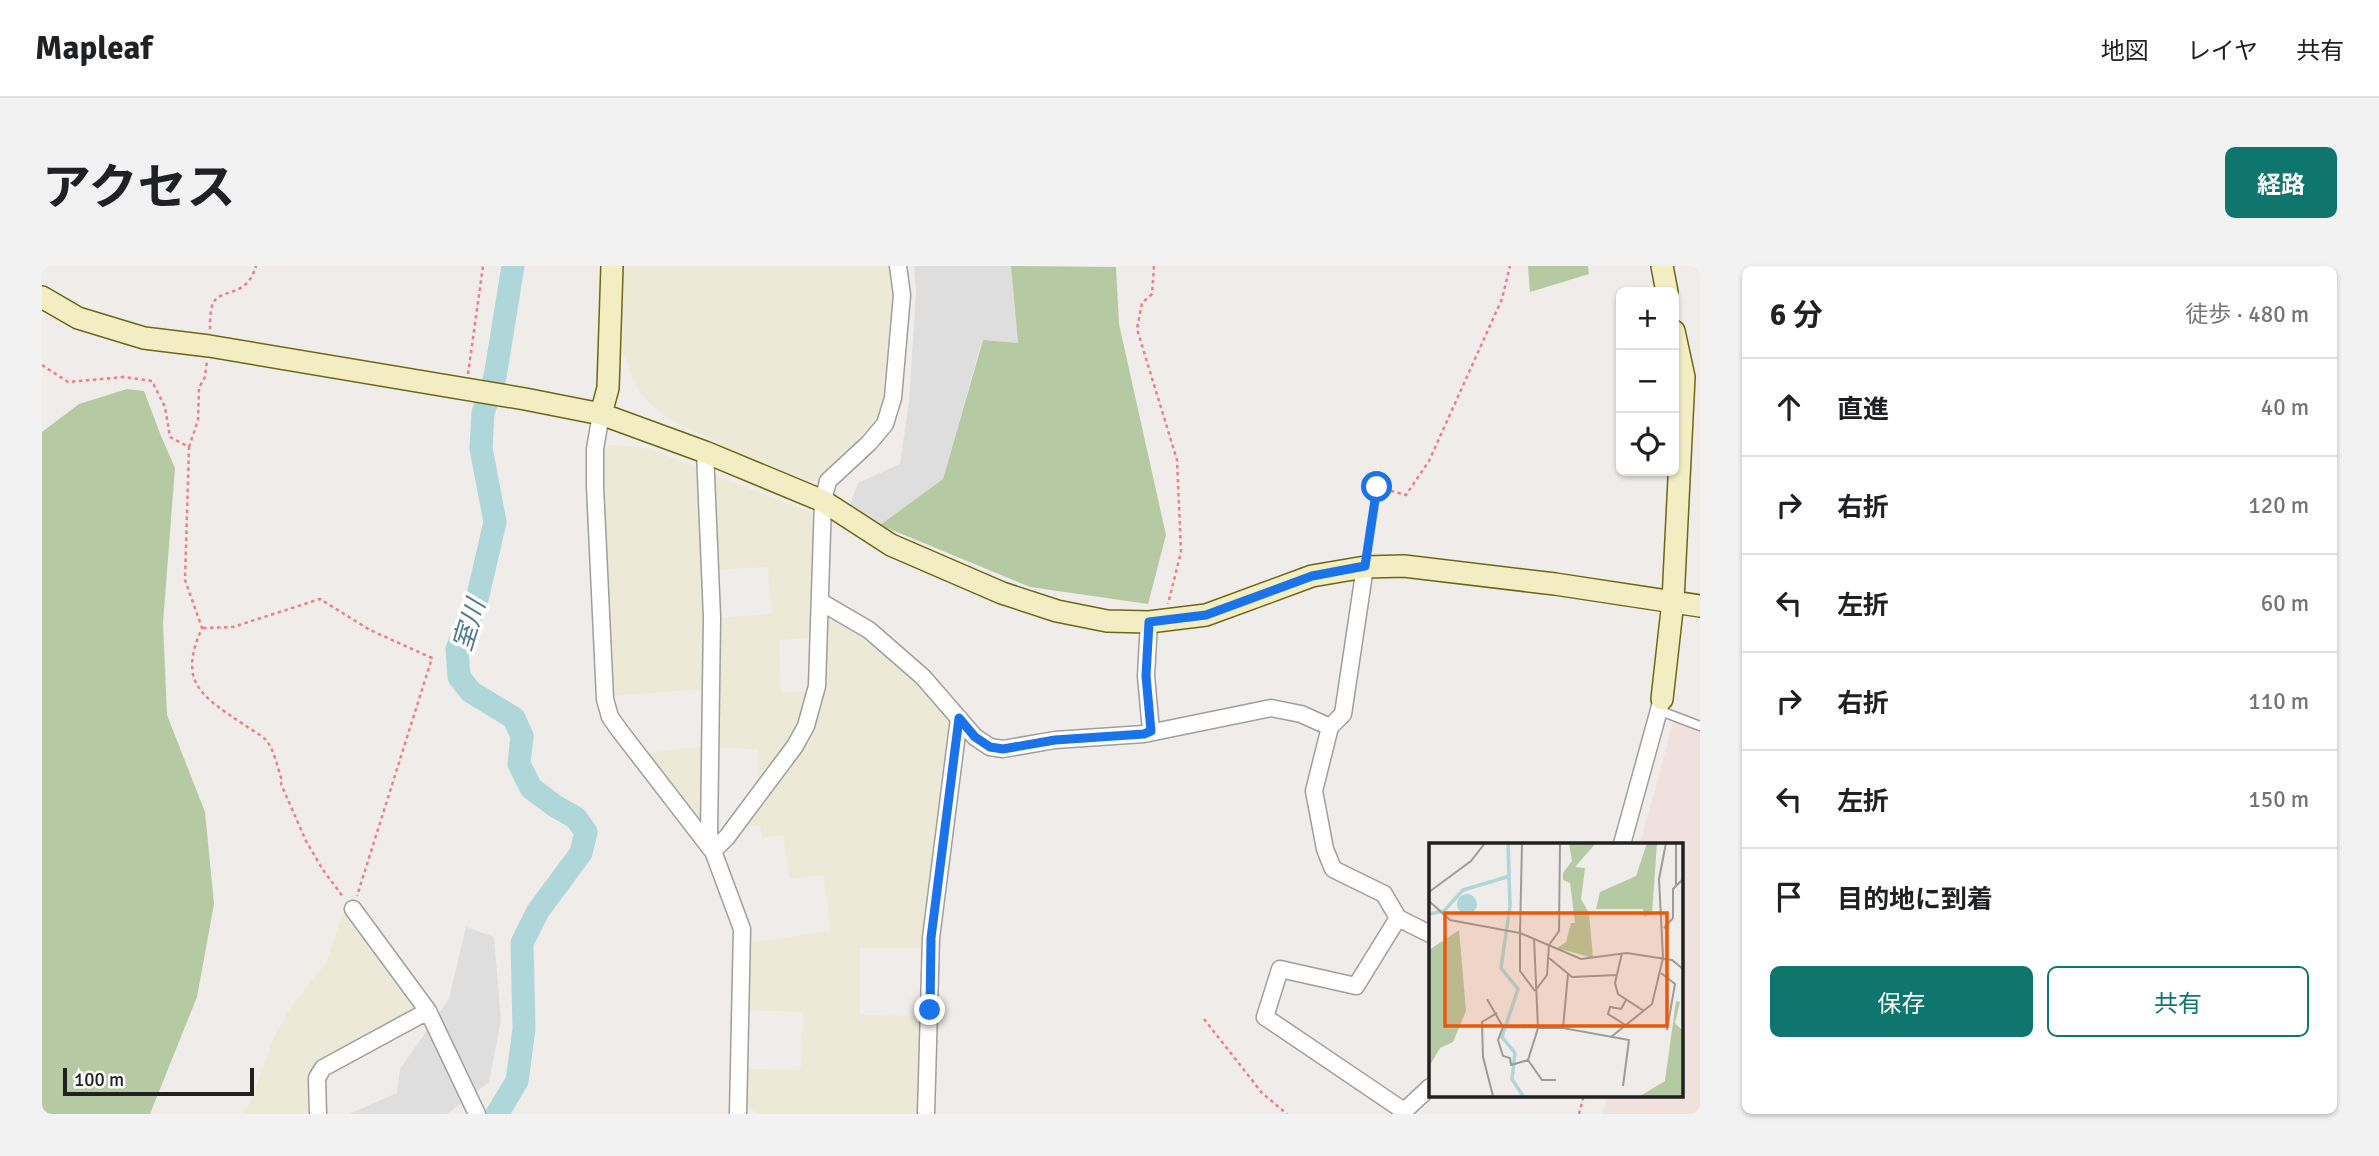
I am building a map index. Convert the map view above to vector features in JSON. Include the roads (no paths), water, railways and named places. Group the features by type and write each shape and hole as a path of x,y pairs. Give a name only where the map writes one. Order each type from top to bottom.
{"street":[{"path":"612,266 608,388 595,449 605,699 610,717 713,851"},
{"path":"713,851 727,837 795,746 806,726 817,687 823,500 828,481 869,443 885,424 893,398 901,308 898,266"},
{"path":"1662,266 1666,287"},
{"path":"42,297 78,318 144,338 221,348 601,414 823,500 891,545 1002,593 1057,611 1107,621 1149,622 1206,615 1312,576 1365,566 1404,566 1555,584 1700,606"},
{"path":"1623,843 1660,705 1673,601 1692,376 1679,344"},
{"path":"705,453 712,617 709,834 742,929 738,1114"},
{"path":"1365,566 1343,714 1330,727 1314,791 1325,849 1333,869 1384,894 1398,918 1429,934"},
{"path":"821,601 869,630 923,677 975,737 990,747 1003,749 1055,740 1144,734 1270,708 1301,714 1330,727"},
{"path":"1149,622 1146,676 1151,731"},
{"path":"926,1114 931,938 959,718"},
{"path":"353,909 428,1011 477,1114"},
{"path":"1398,918 1356,986 1280,969 1265,1017 1403,1113 1429,1088"},
{"path":"318,1114 317,1078 323,1068 428,1011"}],"lane":[{"path":"1660,705 1700,726"}],"waterway":[{"name":"室川","path":"497,1114 517,1081 524,1029 522,943 538,911 581,853 586,832 576,818 531,788 519,764 522,736 514,718 471,692 459,677 457,649 476,604 495,522 481,448 483,413 495,377 513,266"}]}
